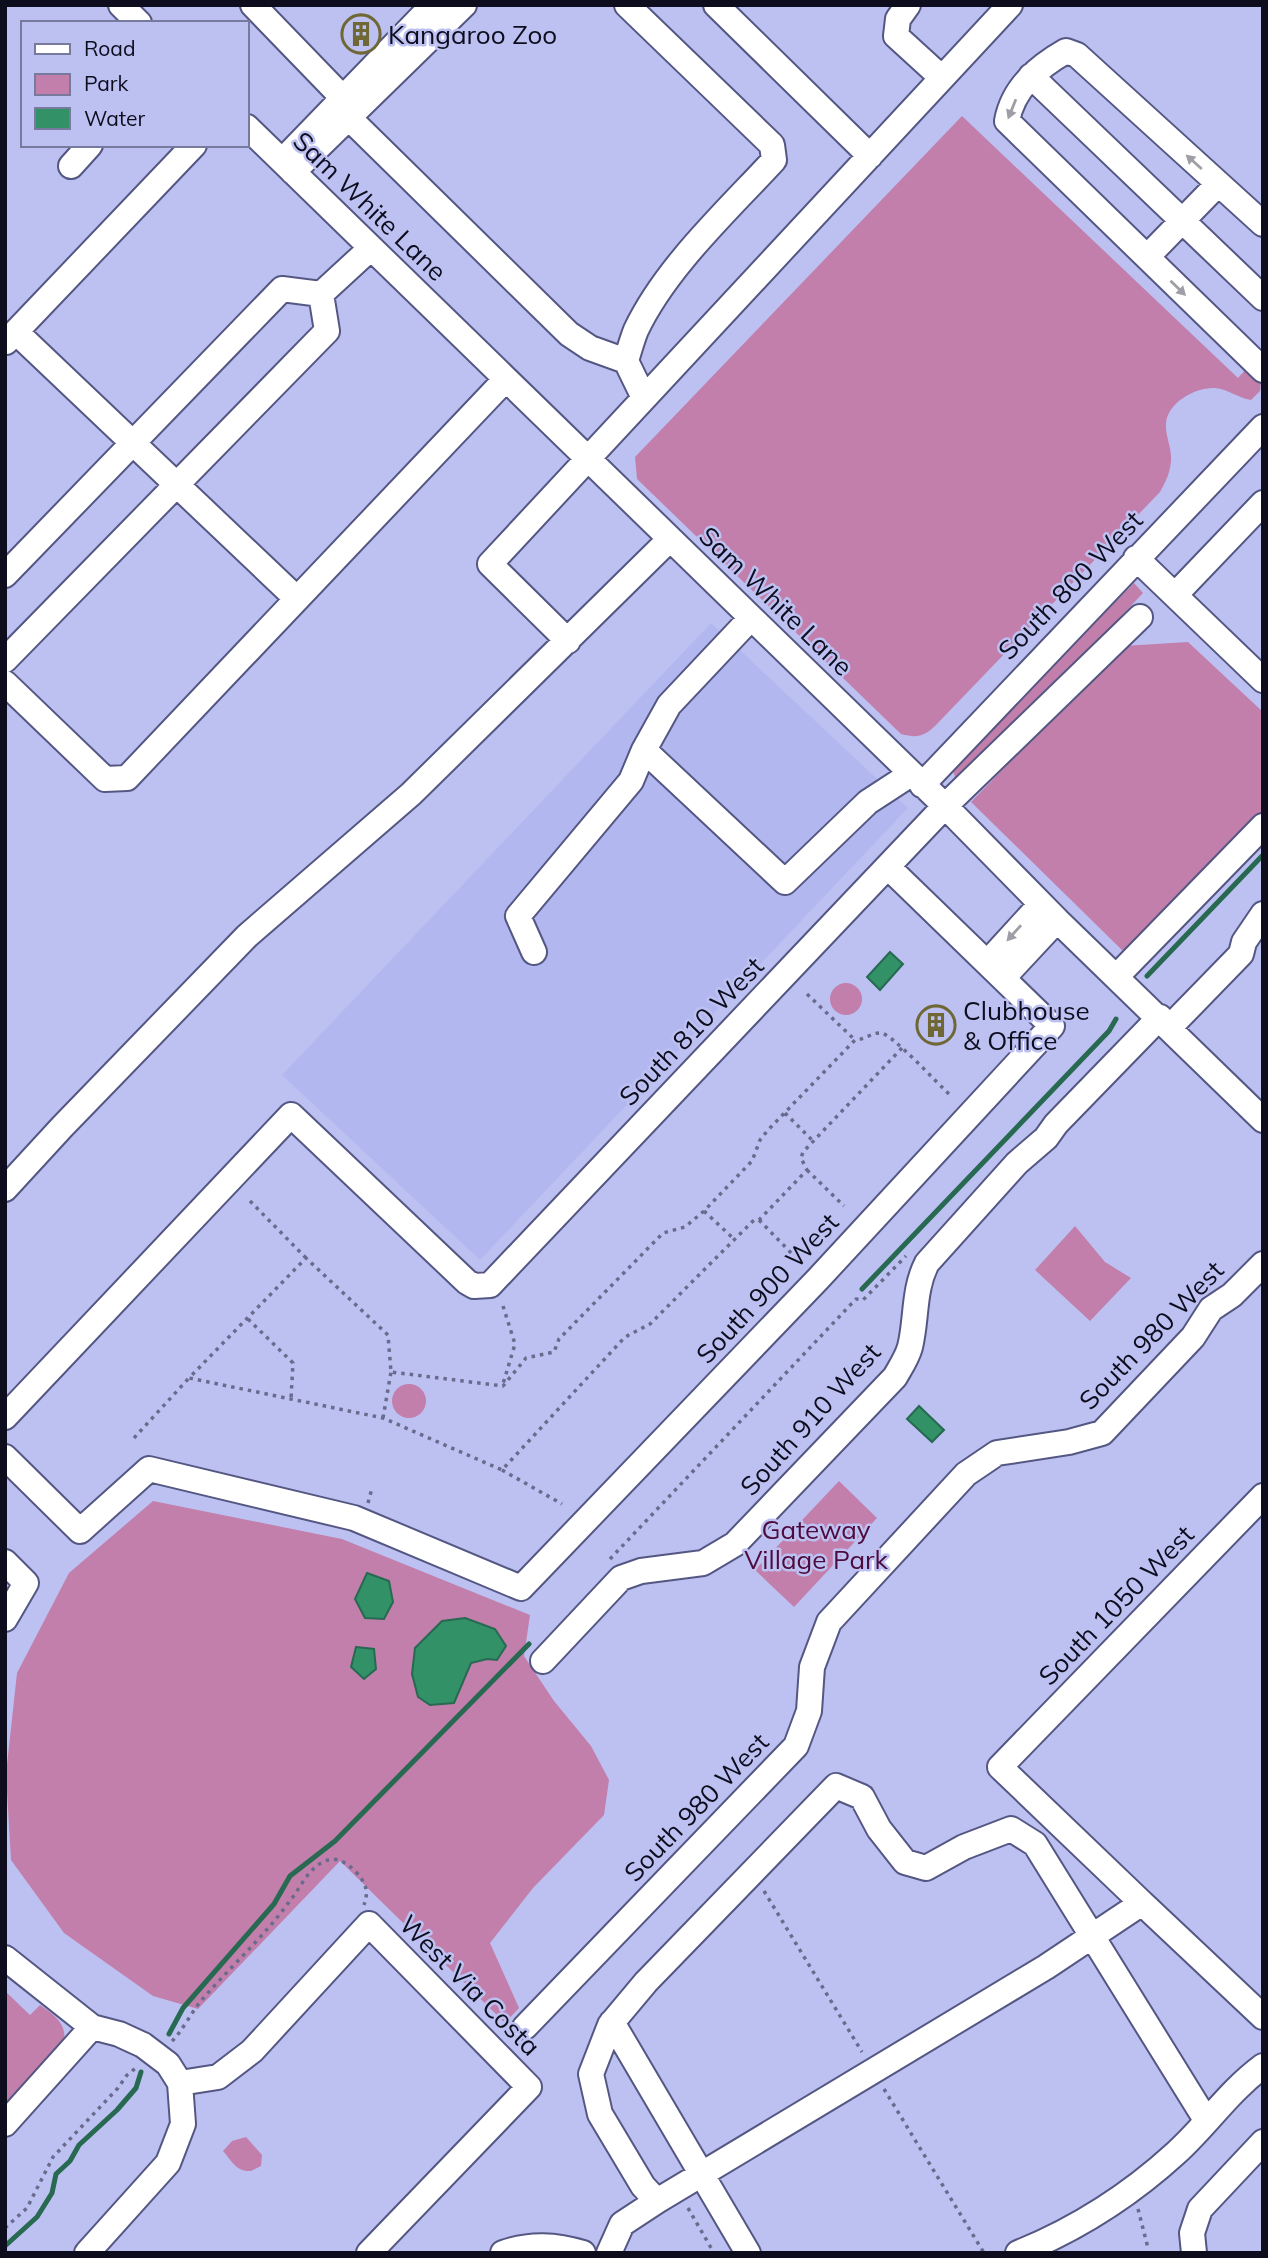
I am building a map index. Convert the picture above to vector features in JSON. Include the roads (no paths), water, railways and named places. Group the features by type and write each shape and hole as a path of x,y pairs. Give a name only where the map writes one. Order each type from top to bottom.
{"street":[{"path":"253,5 346,107 569,334 590,348 626,361 644,398"},
{"path":"287,167 346,107 433,5"},
{"path":"346,107 464,5"},
{"path":"626,361 636,331 666,281 774,160 772,145 627,5"},
{"path":"716,5 870,156"},
{"path":"908,5 898,19 896,36 942,78"},
{"path":"568,641 490,564 1010,5"},
{"path":"1263,224 1077,55 1066,51 1026,80 1009,112 1007,121 1263,370"},
{"path":"1031,76 1263,299"},
{"name":"Sam White Lane","path":"248,128 1263,1119"},
{"path":"71,166 88,147"},
{"path":"192,147 11,338 132,441 298,598"},
{"path":"1147,257 1218,184"},
{"path":"5,575 282,289 321,294 371,248"},
{"path":"5,660 327,331 321,294"},
{"path":"5,683 105,779 127,778 506,379"},
{"name":"South 800 West","path":"644,750 785,882 868,802 916,779 1263,427"},
{"path":"1175,595 1263,502"},
{"path":"5,1189 247,936 411,794 670,539"},
{"path":"1136,558 1263,680"},
{"name":"South 810 West","path":"5,1418 291,1115 452,1269 474,1286 490,1285 945,806 1140,617"},
{"path":"534,952 518,916 631,781 644,750 669,705 751,618"},
{"path":"1117,976 1263,826"},
{"path":"888,867 995,971 1049,912"},
{"name":"South 910 West","path":"543,1661 621,1578 641,1571 703,1563 736,1544 895,1377 910,1347 918,1290 927,1263 1017,1164 1046,1139 1056,1124 1241,954 1244,942 1263,914"},
{"name":"South 900 West","path":"5,1457 80,1531 149,1469 354,1518 521,1588 818,1279 1052,1026 995,971"},
{"name":"South 980 West","path":"525,2027 796,1746 809,1711 812,1667 829,1622 966,1474 997,1454 1069,1442 1102,1433 1193,1337 1211,1309 1232,1295 1263,1264"},
{"name":"South 1050 West","path":"1142,1903 1000,1767 1263,1496"},
{"path":"5,1562 26,1583 5,1619"},
{"path":"667,2195 643,2186 600,2113 591,2074 612,2022 646,1982 836,1786 862,1797 879,1829 905,1863 926,1868 964,1847 1011,1829 1035,1844 1206,2120"},
{"path":"609,2253 622,2224 1093,1937 1142,1903 1263,2017"},
{"name":"West Via Costa","path":"180,2083 218,2077 252,2051 366,1916 530,2087 369,2253"},
{"path":"5,1958 92,2027 119,2034 143,2045 168,2064 180,2083 183,2124 168,2164 100,2249"},
{"path":"612,2022 748,2253"},
{"path":"5,2124 92,2027"},
{"path":"1018,2253 1075,2227 1132,2189 1177,2152 1239,2084 1263,2066"},
{"path":"1194,2253 1192,2233 1199,2209 1263,2142"},
{"path":"504,2253 539,2245 583,2253"}],"water":[{"path":"890,952 903,964 880,990 867,977"},
{"path":"919,1406 944,1430 932,1442 907,1419"},
{"path":"367,1573 389,1581 393,1602 384,1619 365,1618 355,1599"},
{"path":"465,1618 495,1629 506,1646 497,1660 487,1659 471,1663 454,1703 430,1705 418,1697 412,1674 415,1648 442,1621"},
{"path":"356,1647 374,1649 376,1669 364,1679 351,1667"}],"waterway":[{"path":"1147,976 1263,855"},
{"path":"862,1289 1109,1031 1116,1019"},
{"path":"169,2034 183,2008 274,1904 290,1876 335,1841 529,1644"},
{"path":"5,2246 37,2217 52,2193 56,2174 70,2161 79,2145 117,2110 136,2088 141,2072"}],"place":[{"name":"Kangaroo Zoo","path":"361,34"},
{"name":"Clubhouse & Office","path":"936,1025"}],"park label":[{"name":"Gateway Village Park","path":"816,1544"}]}
